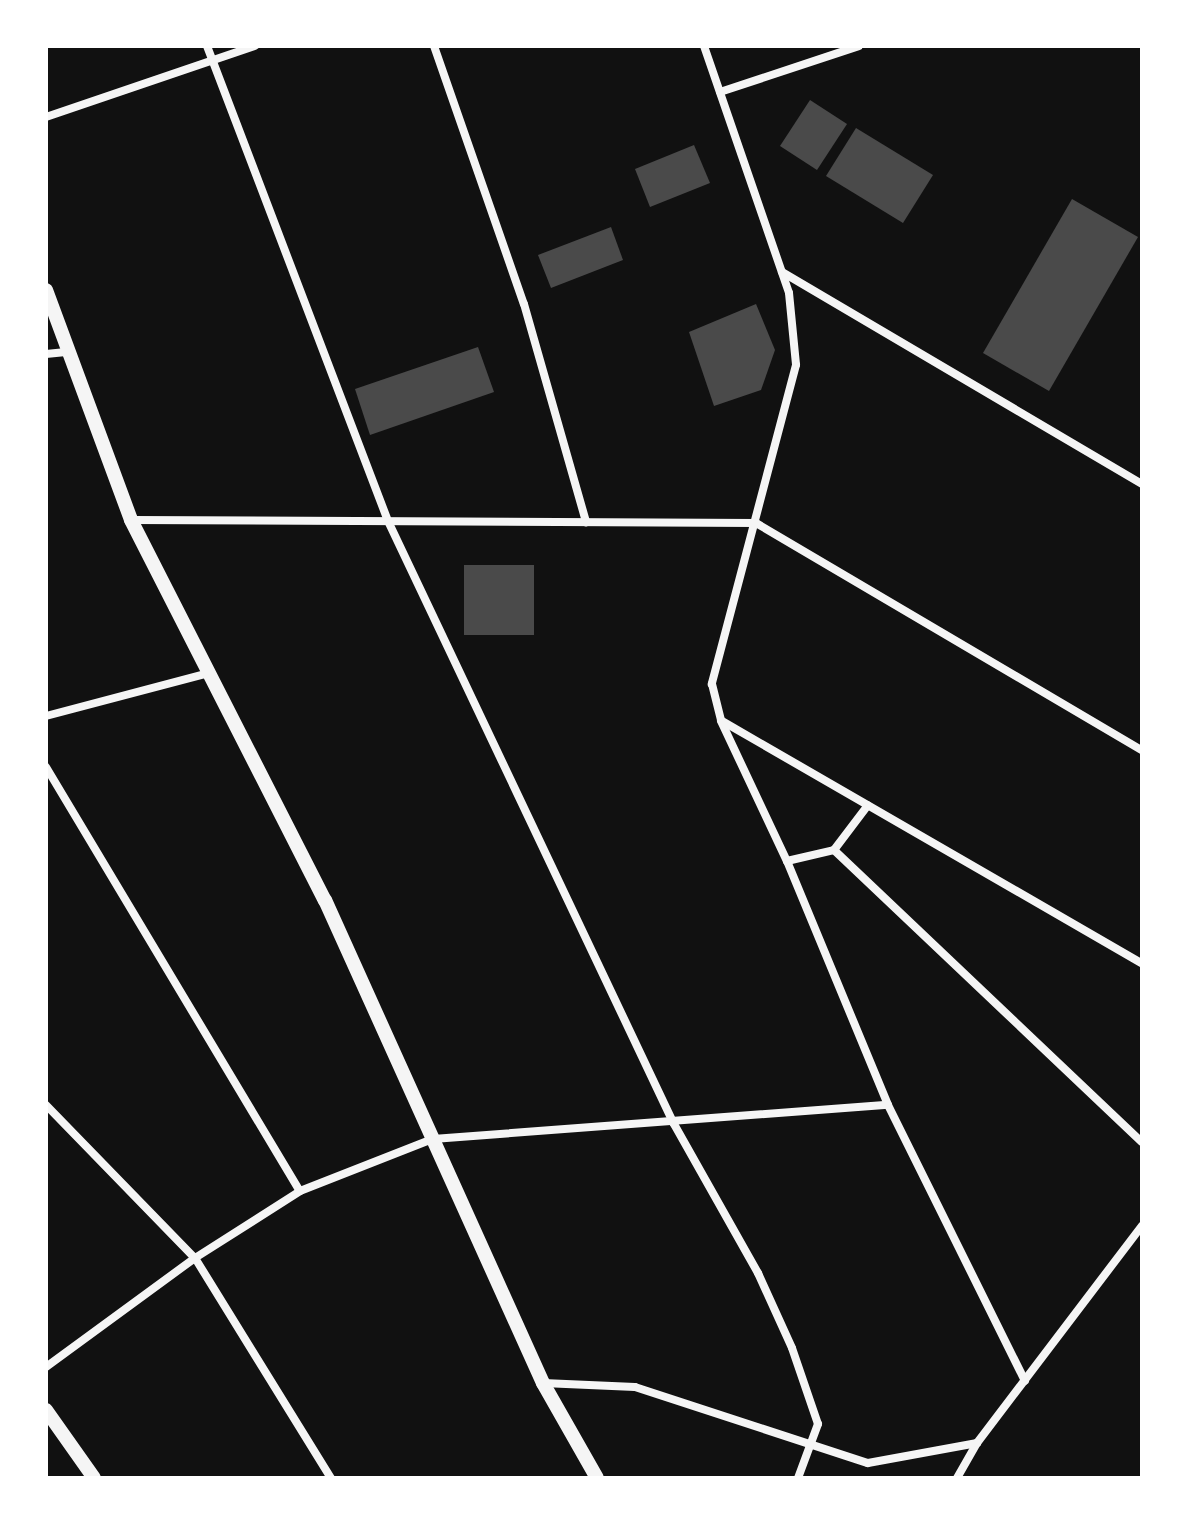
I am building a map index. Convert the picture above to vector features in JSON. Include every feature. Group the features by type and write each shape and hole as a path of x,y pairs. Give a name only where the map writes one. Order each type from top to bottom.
{"street":[{"path":"207,46 388,521 674,1124 758,1273 792,1348 818,1424 813,1446 798,1478"},
{"path":"46,117 255,46"},
{"path":"434,46 524,304 586,522"},
{"path":"704,46 782,272 796,365 712,684 721,721 787,861 888,1105 1025,1381"},
{"path":"720,92 859,46"},
{"path":"782,272 1142,484"},
{"path":"46,290 66,352 131,520 325,900 543,1383 597,1478"},
{"path":"46,354 66,352"},
{"path":"131,520 756,523 1142,750"},
{"path":"46,716 209,673"},
{"path":"721,721 1142,963"},
{"path":"46,767 300,1191"},
{"path":"787,861 834,850 868,805"},
{"path":"834,850 1142,1142"},
{"path":"46,1105 195,1258 331,1478"},
{"path":"46,1367 195,1258 300,1191 433,1139 674,1124 888,1105"},
{"path":"957,1478 977,1443 1142,1226"},
{"path":"543,1383 635,1387 868,1463 977,1443"},
{"path":"46,1410 94,1478"}],"building":[{"path":"810,100 847,124 817,170 780,146"},
{"path":"856,128 933,175 903,223 826,176"},
{"path":"694,145 710,183 650,207 635,169"},
{"path":"1072,199 1138,237 1049,391 983,353"},
{"path":"611,227 623,260 551,288 538,255"},
{"path":"756,304 775,350 761,390 714,406 689,332"},
{"path":"478,347 494,392 370,435 355,389"},
{"path":"464,565 534,565 534,635 464,635"}]}
